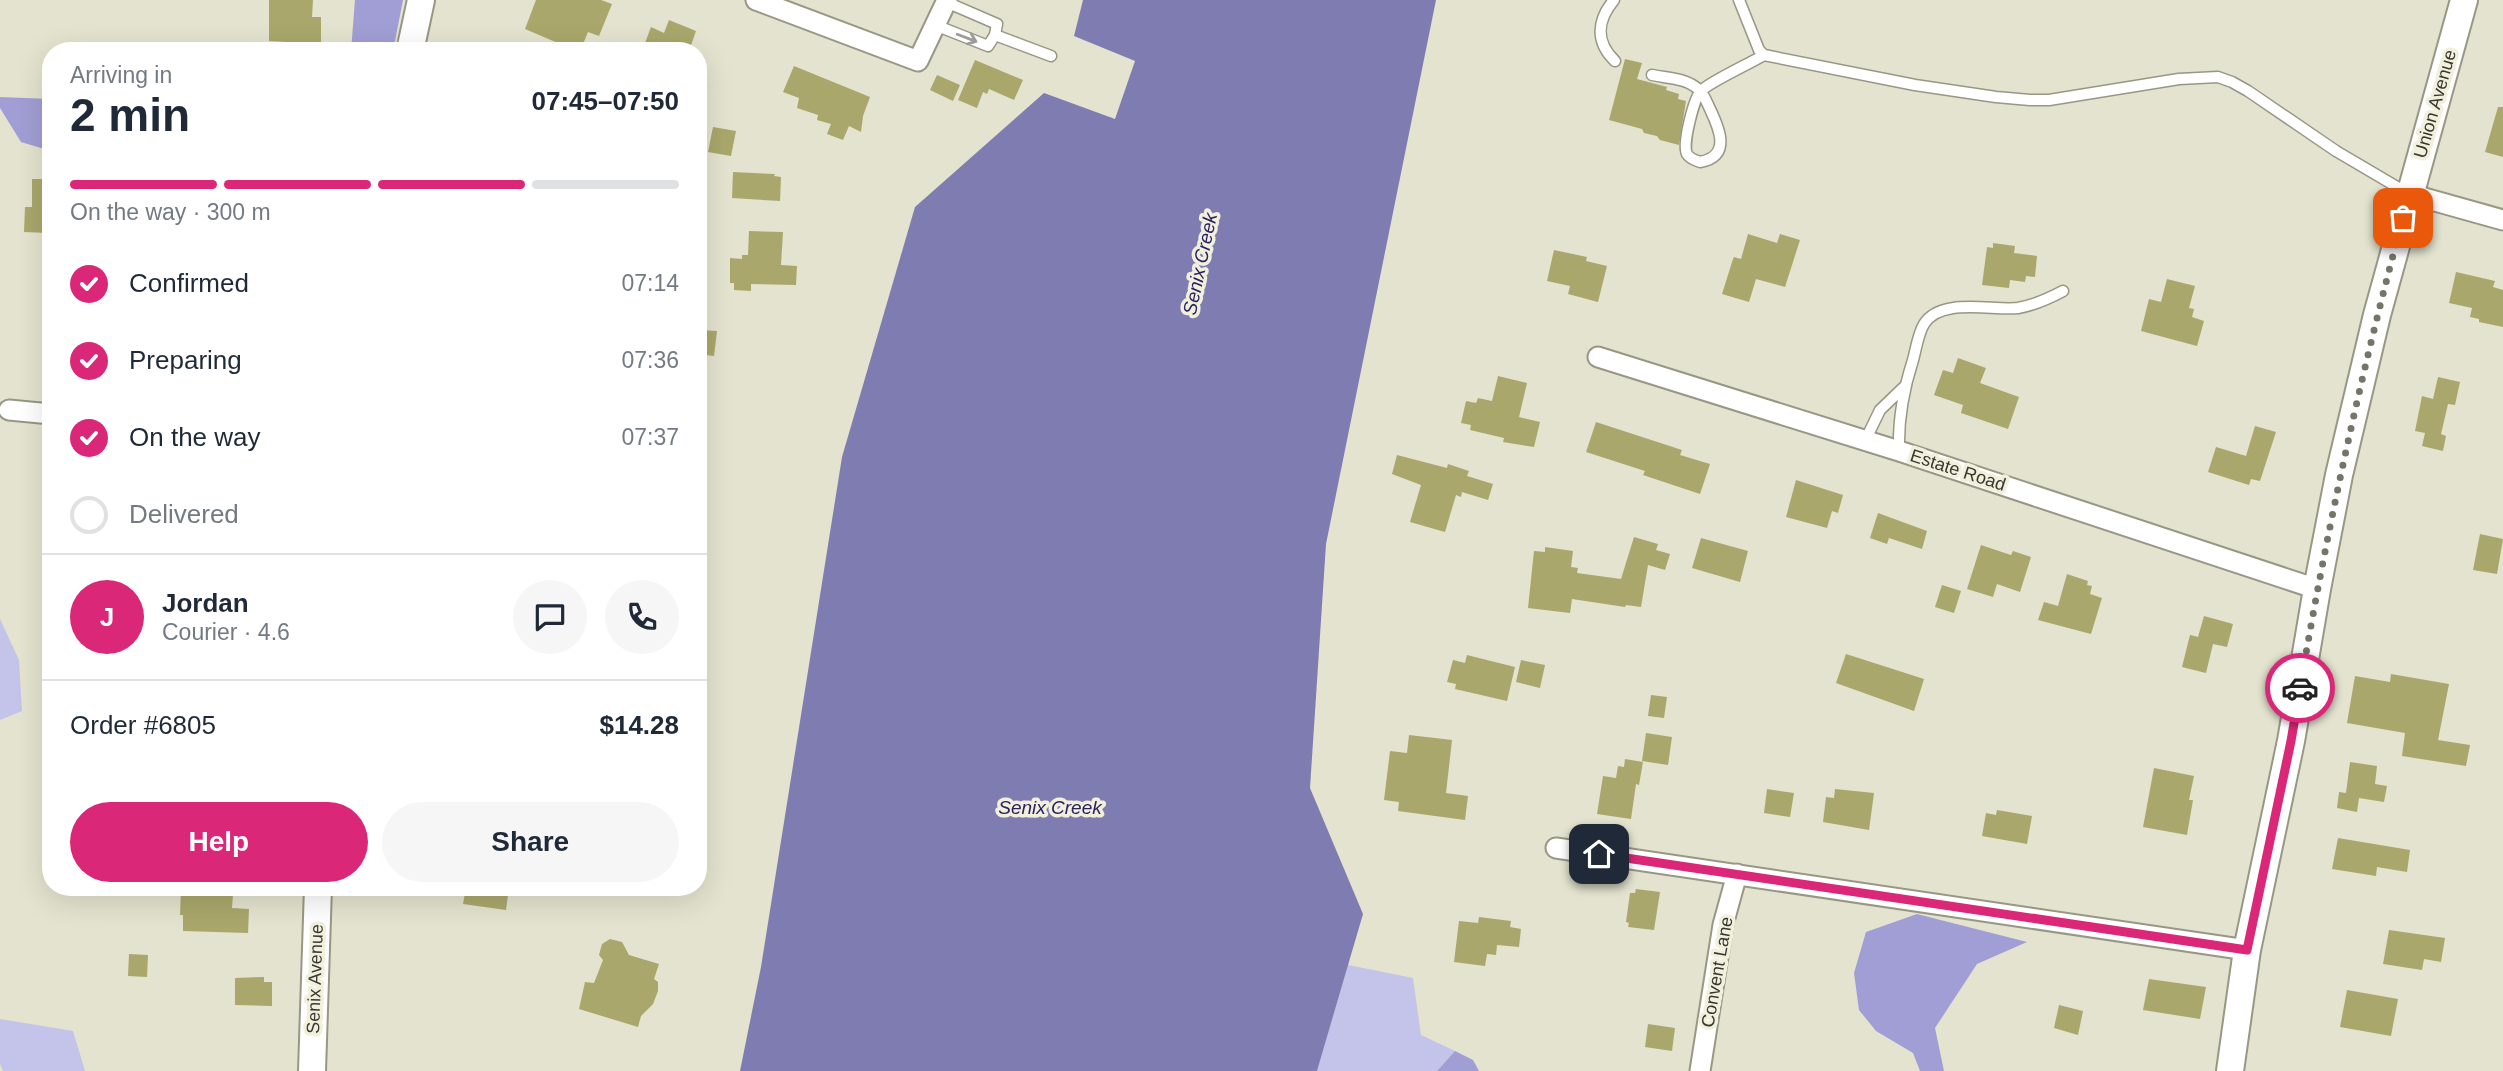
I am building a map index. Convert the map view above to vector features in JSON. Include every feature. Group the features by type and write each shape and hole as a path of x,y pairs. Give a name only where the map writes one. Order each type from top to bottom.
{"street":[{"path":"412,42 421,0"},
{"path":"757,0 918,61 946,1"},
{"name":"Union Avenue","path":"2230,1071 2247,950 2291,741 2339,475 2377,315 2464,0"},
{"path":"2410,194 2503,220"},
{"name":"Estate Road","path":"1598,358 1899,451 2317,589"},
{"path":"9,410 42,413"},
{"path":"1556,848 2247,950"},
{"name":"Convent Lane","path":"1700,1071 1723,925 1737,874"},
{"name":"Senix Avenue","path":"312,1071 318,896"}],"lane":[{"path":"1614,0 1602,19 1601,43 1615,61"},
{"path":"1739,0 1763,55 1915,85 1996,97 2049,100 2179,79 2218,78 2232,82 2336,151 2410,194"},
{"path":"934,25 988,46 995,35 997,24 946,1"},
{"path":"995,35 1051,56"},
{"path":"1652,75 1689,82 1701,91 1718,127 1721,142 1707,161 1692,159 1685,146 1693,110 1701,91 1763,55"},
{"path":"1899,451 1898,425 1904,387 1924,324 1932,316 1956,308 2015,308 2039,304 2063,291"},
{"path":"1866,441 1880,410 1904,387"}],"shaded area":[{"path":"355,0 403,0 395,42 352,42"},
{"path":"0,97 42,99 42,148 21,142 0,108"},
{"path":"0,619 19,660 22,711 0,720"},
{"path":"1917,914 2027,942 1977,964 1935,1028 1944,1071 1920,1071 1913,1053 1876,1031 1859,1010 1854,973 1866,932"},
{"path":"1348,965 1413,978 1421,1035 1455,1051 1437,1071 1317,1071"},
{"path":"0,1019 73,1031 85,1071 3,1071 0,1064"},
{"path":"1455,1051 1473,1060 1479,1071 1437,1071"}],"water":[{"name":"Senix Creek","path":"1083,0 1436,0 1326,544 1310,788 1363,914 1317,1071 740,1071 761,967 842,457 915,207 1044,93 1115,119 1135,61 1074,36"}],"building":[{"path":"269,0 313,0 312,17 321,17 321,42 269,41"},
{"path":"536,0 601,0 612,4 599,36 588,32 584,42 556,42 525,29"},
{"path":"669,20 696,31 692,42 645,42 651,27 664,33"},
{"path":"1625,59 1642,63 1637,79 1667,87 1666,90 1679,94 1678,99 1686,101 1679,145 1660,140 1657,136 1644,133 1642,129 1609,120"},
{"path":"975,60 1023,80 1014,100 989,89 987,94 983,92 977,108 958,100"},
{"path":"794,66 870,97 861,132 849,126 843,140 827,134 831,124 817,120 818,115 797,108 799,98 783,92"},
{"path":"937,75 960,85 953,101 930,90"},
{"path":"2498,107 2503,107 2503,157 2485,152"},
{"path":"713,127 736,131 731,156 708,152"},
{"path":"733,172 775,174 774,176 781,177 780,201 732,198"},
{"path":"32,179 42,179 42,233 24,232 25,207 32,207"},
{"path":"749,231 783,232 781,265 797,266 796,285 751,284 751,291 734,290 734,283 730,283 730,258 742,259 742,255 748,255"},
{"path":"1748,234 1777,243 1780,234 1800,240 1785,287 1756,279 1749,302 1722,294 1733,259 1741,259"},
{"path":"1993,243 2015,246 2014,253 2037,256 2035,277 2026,276 2025,282 2010,280 2009,288 1982,285 1987,247 1993,248"},
{"path":"1554,250 1587,257 1586,261 1607,266 1598,302 1568,294 1570,286 1547,281"},
{"path":"2456,272 2495,281 2493,287 2503,290 2503,327 2479,322 2479,319 2470,317 2472,308 2449,303"},
{"path":"2167,279 2195,286 2189,308 2194,309 2192,317 2204,321 2197,346 2141,331 2149,299 2161,302"},
{"path":"707,330 717,331 714,356 707,355"},
{"path":"1958,358 1986,368 1980,383 2019,397 2008,429 1961,413 1963,405 1934,395 1943,370 1953,373"},
{"path":"1498,376 1527,383 1519,417 1540,422 1534,447 1503,442 1504,438 1470,430 1471,425 1461,423 1466,401 1476,403 1478,398 1492,401"},
{"path":"2438,377 2460,382 2455,405 2448,404 2441,434 2446,436 2443,451 2422,446 2425,433 2415,431 2422,396 2433,399"},
{"path":"1596,422 1682,450 1680,455 1710,464 1700,494 1643,475 1645,471 1586,452"},
{"path":"2255,426 2276,432 2260,481 2251,479 2249,485 2208,472 2216,447 2246,456"},
{"path":"1397,455 1447,468 1448,464 1469,471 1467,476 1493,484 1488,500 1462,492 1461,497 1456,495 1445,532 1410,522 1421,485 1392,474"},
{"path":"1796,480 1843,495 1838,513 1832,511 1827,528 1786,517"},
{"path":"1878,513 1927,531 1922,549 1889,538 1887,544 1870,538"},
{"path":"2480,534 2503,539 2497,574 2473,570"},
{"path":"1634,537 1658,544 1656,550 1670,554 1665,570 1648,565 1641,607 1572,599 1570,613 1528,608 1534,551 1545,552 1545,547 1573,551 1571,567 1578,568 1577,573 1621,579"},
{"path":"1701,538 1748,551 1740,582 1692,568"},
{"path":"1981,545 2011,555 2013,551 2031,557 2020,592 1997,584 1993,597 1967,589"},
{"path":"2067,574 2088,581 2087,585 2092,586 2090,594 2102,598 2091,634 2038,620 2044,602 2058,606"},
{"path":"1942,585 1961,591 1954,613 1935,607"},
{"path":"2204,616 2233,624 2227,647 2213,644 2206,673 2182,667 2190,635 2198,637"},
{"path":"1846,654 1924,679 1914,711 1836,683"},
{"path":"1467,655 1515,667 1507,701 1455,689 1456,684 1447,682 1453,660 1465,663"},
{"path":"1521,660 1545,665 1540,688 1516,682"},
{"path":"2391,674 2449,684 2438,740 2470,745 2466,766 2402,756 2405,733 2347,723 2355,676 2390,682"},
{"path":"1651,695 1667,697 1664,718 1648,716"},
{"path":"1646,733 1672,737 1668,765 1642,761"},
{"path":"1409,735 1452,740 1446,793 1468,796 1465,820 1398,811 1399,802 1384,800 1390,751 1407,753"},
{"path":"1625,759 1643,762 1639,785 1636,784 1631,819 1597,814 1603,776 1616,778 1618,766 1624,767"},
{"path":"2350,762 2377,766 2375,784 2387,786 2384,802 2359,798 2357,812 2337,808 2339,792 2346,793"},
{"path":"2154,768 2194,776 2189,800 2193,800 2187,835 2143,827"},
{"path":"1767,789 1794,793 1790,817 1764,813"},
{"path":"1835,789 1874,793 1869,830 1823,822 1826,797 1834,798"},
{"path":"1997,810 2032,816 2027,844 1982,836 1986,813 1996,815"},
{"path":"2338,838 2410,850 2407,872 2377,867 2376,876 2332,869"},
{"path":"1636,889 1660,892 1654,930 1628,927 1629,923 1626,922 1630,893 1635,893"},
{"path":"181,896 233,896 232,908 249,909 248,933 183,931 183,915 180,915"},
{"path":"464,896 508,896 506,910 463,904"},
{"path":"1479,917 1511,921 1510,927 1521,929 1519,947 1497,945 1496,955 1487,954 1485,966 1454,962 1459,921 1478,923"},
{"path":"2389,930 2445,938 2441,962 2424,959 2422,970 2383,964"},
{"path":"610,939 622,942 629,955 659,964 654,979 658,982 658,991 653,1004 641,1016 638,1027 579,1009 585,982 594,983 603,960 599,955 602,944"},
{"path":"129,954 148,955 147,977 128,976"},
{"path":"264,977 264,982 272,982 272,1006 235,1005 235,978"},
{"path":"2149,979 2206,987 2200,1019 2143,1010"},
{"path":"2347,990 2398,999 2391,1036 2340,1027"},
{"path":"2059,1005 2083,1011 2078,1035 2054,1028"},
{"path":"1648,1024 1675,1028 1672,1051 1645,1047"}],"way so far":[{"path":"2300,688 2339,475 2403,218"}],"route":[{"path":"1599,854 2247,950 2300,688"}]}
